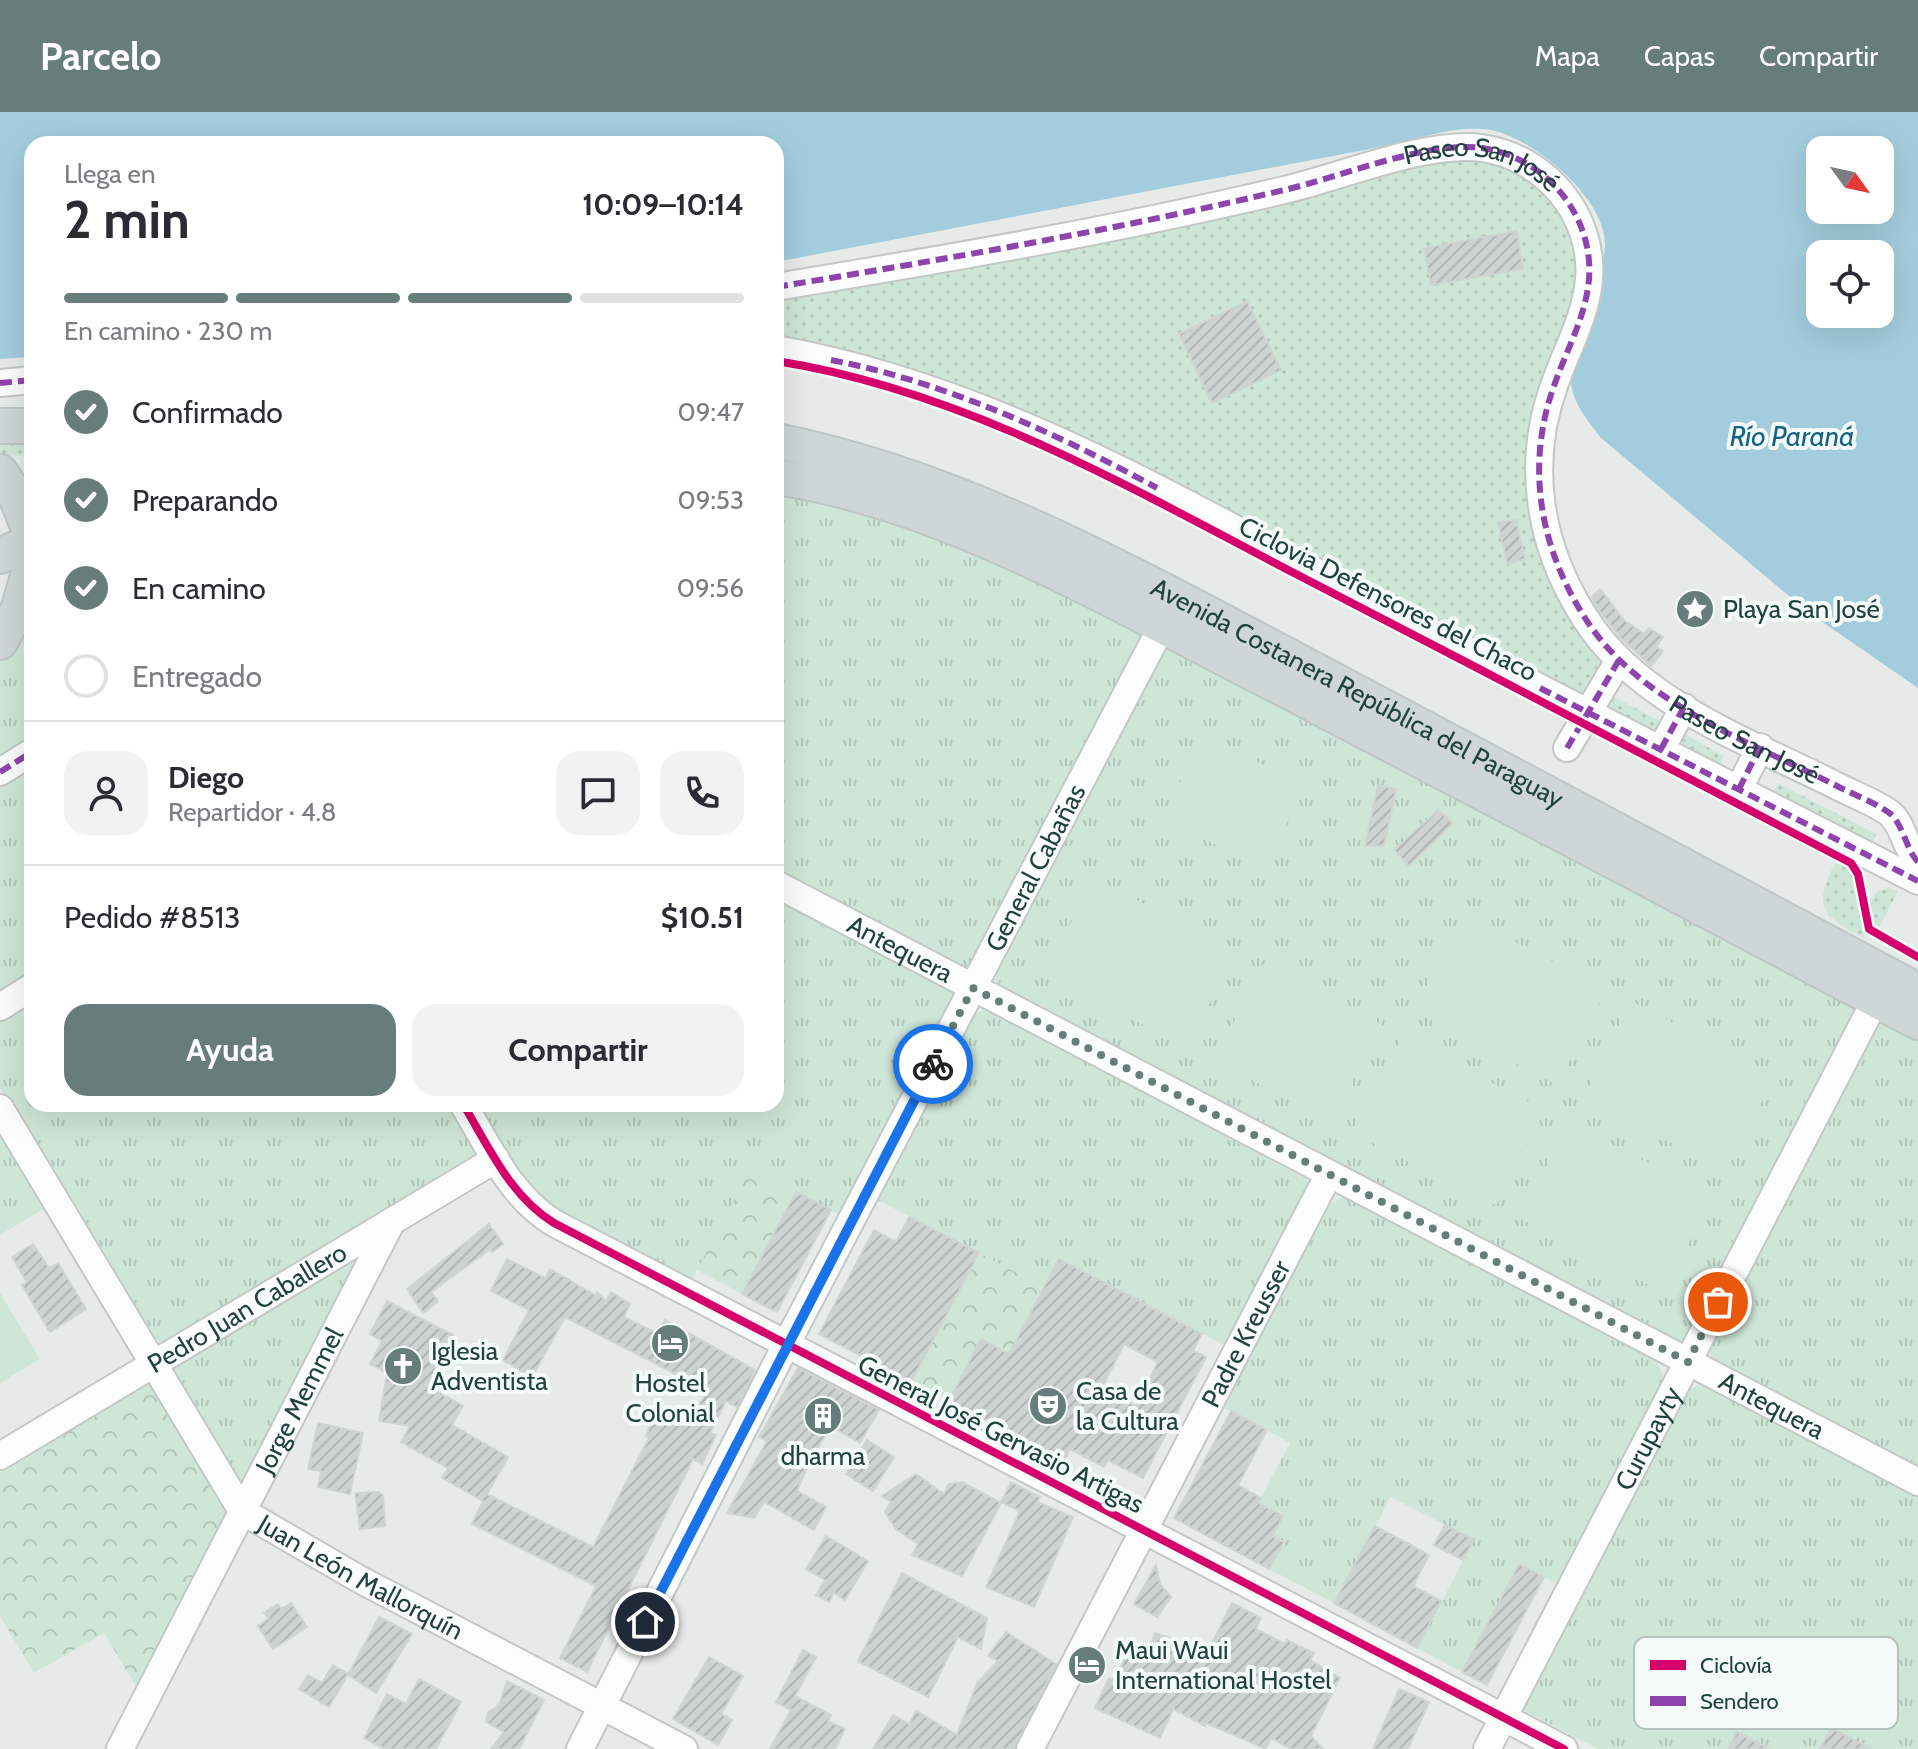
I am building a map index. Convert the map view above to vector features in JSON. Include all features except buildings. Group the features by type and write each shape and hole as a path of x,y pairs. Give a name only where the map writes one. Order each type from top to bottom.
{"main road":[{"path":"0,426 24,426"},
{"name":"Avenida Costanera República del Paraguay","path":"784,443 846,457 973,501 1181,600 1918,991"},
{"path":"0,472 24,472"},
{"path":"0,472 15,494 24,517"},
{"name":"Avenida Costanera República del Paraguay","path":"784,478 846,490 913,512 982,540 1162,626 1918,1022"},
{"path":"0,556 24,542"},
{"path":"0,644 19,608 24,590"},
{"path":"0,644 24,630"}],"street":[{"name":"Paseo San José","path":"784,286 961,256 1284,191 1448,149 1479,147 1519,159 1544,175 1565,197 1581,222 1588,250 1589,274 1583,311 1553,386 1540,436 1540,497 1549,543 1568,588 1593,630 1619,660 1649,686 1888,812 1918,862"},
{"path":"784,351 851,364 916,383 1041,431 1918,881"},
{"path":"0,383 24,381"},
{"name":"General Cabañas","path":"580,1749 786,1345 1162,626"},
{"path":"1567,748 1619,660"},
{"path":"1661,749 1684,707"},
{"path":"1739,789 1760,747"},
{"path":"0,772 24,757"},
{"name":"Antequera","path":"784,888 1918,1482"},
{"path":"0,1007 24,992"},
{"name":"Curupayty","path":"1487,1749 1876,999"},
{"name":"Juan León Mallorquín","path":"0,1108 242,1511 359,1579 684,1749"},
{"name":"General José Gervasio Artigas","path":"468,1112 520,1195 539,1214 1564,1749"},
{"name":"Pedro Juan Caballero","path":"0,1456 496,1159"},
{"name":"Padre Kreusser","path":"1030,1749 1329,1174"},
{"name":"Jorge Memmel","path":"120,1749 392,1221"}],"green space":[{"path":"1500,157 1563,204 1584,269 1533,486 1612,660 1585,705 1171,487 784,347 784,291 1414,161"},
{"path":"0,443 24,443 24,456 0,455"},
{"path":"784,489 915,526 1139,628 1142,634 973,966 968,968 784,875"},
{"path":"24,630 24,992 0,1007 0,646"},
{"path":"1174,646 1860,1003 1688,1337 1677,1341 1659,1334 996,982 994,972 1162,653"},
{"path":"1612,696 1664,723 1659,734 1606,706"},
{"path":"1683,733 1724,756 1720,764 1679,742"},
{"path":"1205,735 1306,787 1263,869 1162,817"},
{"path":"1778,783 1876,834 1872,843 1773,793"},
{"path":"1837,859 1854,871 1864,938 1837,922 1824,907 1825,888"},
{"path":"1094,878 1237,951 1187,1047 1044,974"},
{"path":"1888,888 1898,891 1878,930 1870,925 1866,906 1877,892"},
{"path":"784,899 954,990 955,995 842,1216 751,1168 690,1284 563,1217 532,1195 481,1112 784,1112"},
{"path":"1464,916 1607,989 1557,1085 1415,1012"},
{"path":"1263,964 1382,1025 1332,1121 1214,1061"},
{"path":"1633,1002 1775,1076 1726,1171 1583,1098"},
{"path":"24,1003 24,1112 459,1112 477,1150 474,1157 164,1344 146,1333 0,1088 0,1018"},
{"path":"985,1008 1306,1179 1309,1188 1228,1347 1059,1259 1044,1287 876,1199 970,1017"},
{"path":"1881,1017 1918,1030 1918,1470 1713,1361 1709,1350"},
{"path":"1402,1037 1545,1110 1496,1206 1353,1133"},
{"path":"1570,1123 1713,1196 1663,1292 1521,1219"},
{"path":"0,1129 47,1207 0,1235"},
{"path":"751,1168 796,1192 742,1294 697,1270"},
{"path":"1343,1197 1647,1355 1661,1370 1663,1383 1558,1585 1519,1564 1462,1672 1417,1648 1474,1540 1391,1497 1334,1603 1269,1569 1284,1542 1272,1536 1282,1517 1258,1503 1290,1443 1221,1406 1325,1206"},
{"path":"370,1243 247,1478 238,1482 173,1370 175,1364"},
{"path":"979,1253 1044,1287 1009,1354 981,1339 949,1401 911,1382"},
{"path":"0,1293 40,1359 0,1383"},
{"path":"146,1383 152,1385 227,1516 139,1692 104,1633 34,1673 0,1616 0,1469"},
{"path":"1696,1386 1707,1386 1918,1494 1918,1749 1872,1749 1833,1729 1898,1729 1898,1637 1634,1637 1634,1729 1830,1729 1820,1749 1762,1749 1763,1745 1737,1732 1728,1749 1598,1749 1525,1711 1523,1704 1684,1393"}],"water":[{"name":"Río Paraná","path":"0,112 1918,112 1918,688 1808,612 1600,437 1576,402 1571,375 1603,261 1605,246 1602,228 1594,209 1564,173 1527,145 1491,130 1445,132 1401,143 784,260 784,136 24,136 24,358 0,359"}],"marked path":[{"path":"784,286 967,255 1158,218 1284,190 1436,150 1482,148 1526,163 1561,193 1574,212 1588,255 1587,293 1546,413 1539,474 1547,533 1569,591 1608,648 1635,674 1698,717 1888,812 1897,822 1918,862"},
{"path":"831,360 916,382 999,412 1040,429 1157,488"},
{"path":"0,383 24,381"},
{"path":"1567,748 1619,660"},
{"path":"1540,688 1918,881"},
{"path":"1661,749 1684,707"},
{"path":"1739,789 1760,747"},
{"path":"0,772 24,757"}],"cycle path":[{"name":"Ciclovia Defensores del Chaco","path":"784,363 913,394 979,418 1107,476 1851,863 1858,874 1869,929 1918,957"},
{"path":"468,1112 513,1185 554,1223 1564,1749"}],"way so far":[{"path":"933,1064 973,988 1688,1362 1718,1302"}],"place":[{"name":"Playa San José","path":"1695,609"},
{"name":"Hostel Colonial","path":"670,1343"},
{"name":"Iglesia Adventista","path":"403,1366"},
{"name":"Casa de la Cultura","path":"1048,1406"},
{"name":"dharma","path":"823,1416"},
{"name":"Maui Waui International Hostel","path":"1087,1665"}],"route":[{"path":"645,1622 933,1064"}]}
